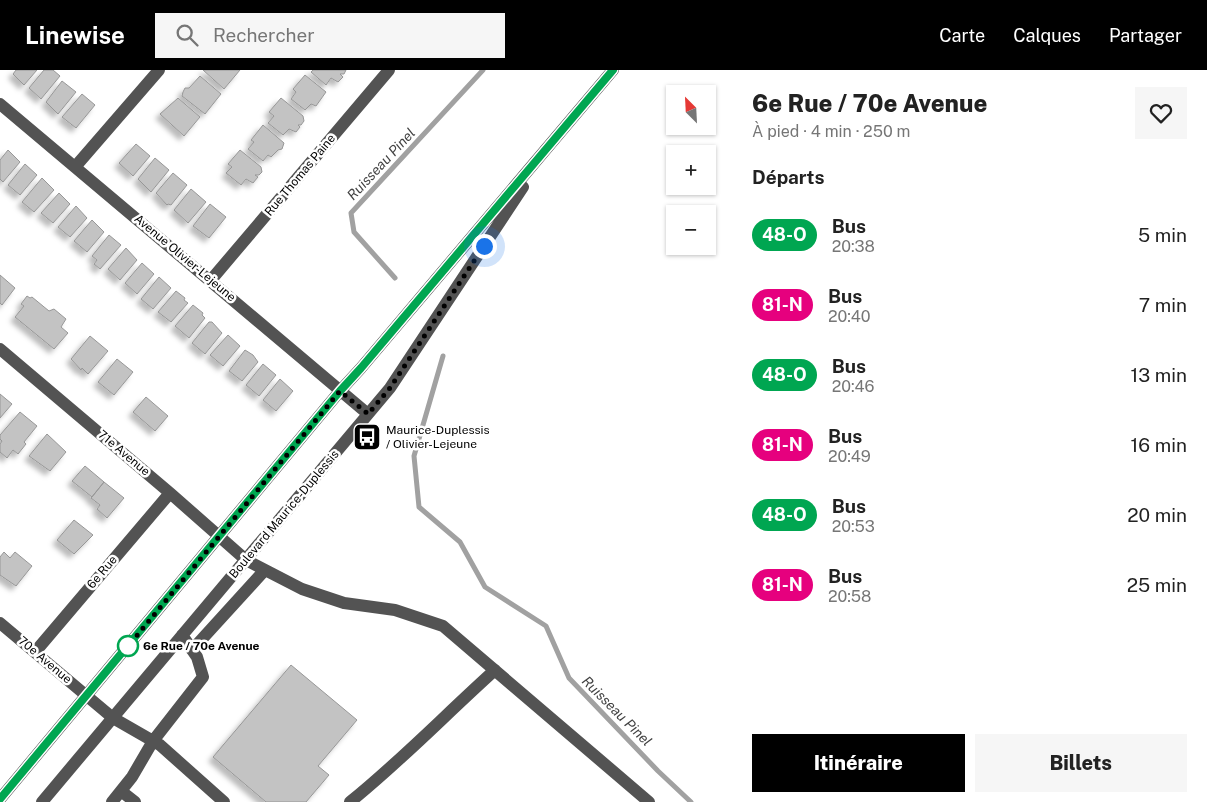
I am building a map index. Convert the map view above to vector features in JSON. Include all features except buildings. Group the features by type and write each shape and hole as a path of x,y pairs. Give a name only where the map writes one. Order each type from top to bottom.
{"street":[{"path":"75,167 159,70"},
{"name":"Rue Thomas Paine","path":"211,280 388,70"},
{"name":"Boulevard Maurice-Duplessis","path":"0,799 340,391 613,70"},
{"name":"Avenue Olivier-Lejeune","path":"0,104 368,414"},
{"name":"Boulevard Maurice-Duplessis","path":"42,802 390,388 556,136"},
{"name":"71e Avenue","path":"0,349 246,560 302,590 344,603 395,610 443,626 649,802"},
{"name":"6e Rue","path":"35,652 170,493"},
{"path":"192,650 264,571"},
{"name":"70e Avenue","path":"0,623 113,718 160,745 224,802"},
{"path":"112,802 132,777 153,741 204,677 197,657 182,635"},
{"path":"350,802 388,771 445,715 495,670"},
{"path":"121,791 135,802"}],"waterway":[{"name":"Ruisseau Pinel","path":"395,278 354,232 351,213 483,70"},
{"name":"Ruisseau Pinel","path":"443,356 414,456 419,507 460,542 485,587 546,626 569,678 658,771 691,802"}],"bus line":[{"name":"48-O","path":"0,799 340,391 613,70"}],"place":[{"name":"Maurice-Duplessis / Olivier-Lejeune","path":"367,437"},
{"name":"6e Rue / 70e Avenue","path":"128,646"}],"route":[{"path":"128,646 124,651 340,391 368,414 390,388 484,246"}]}
